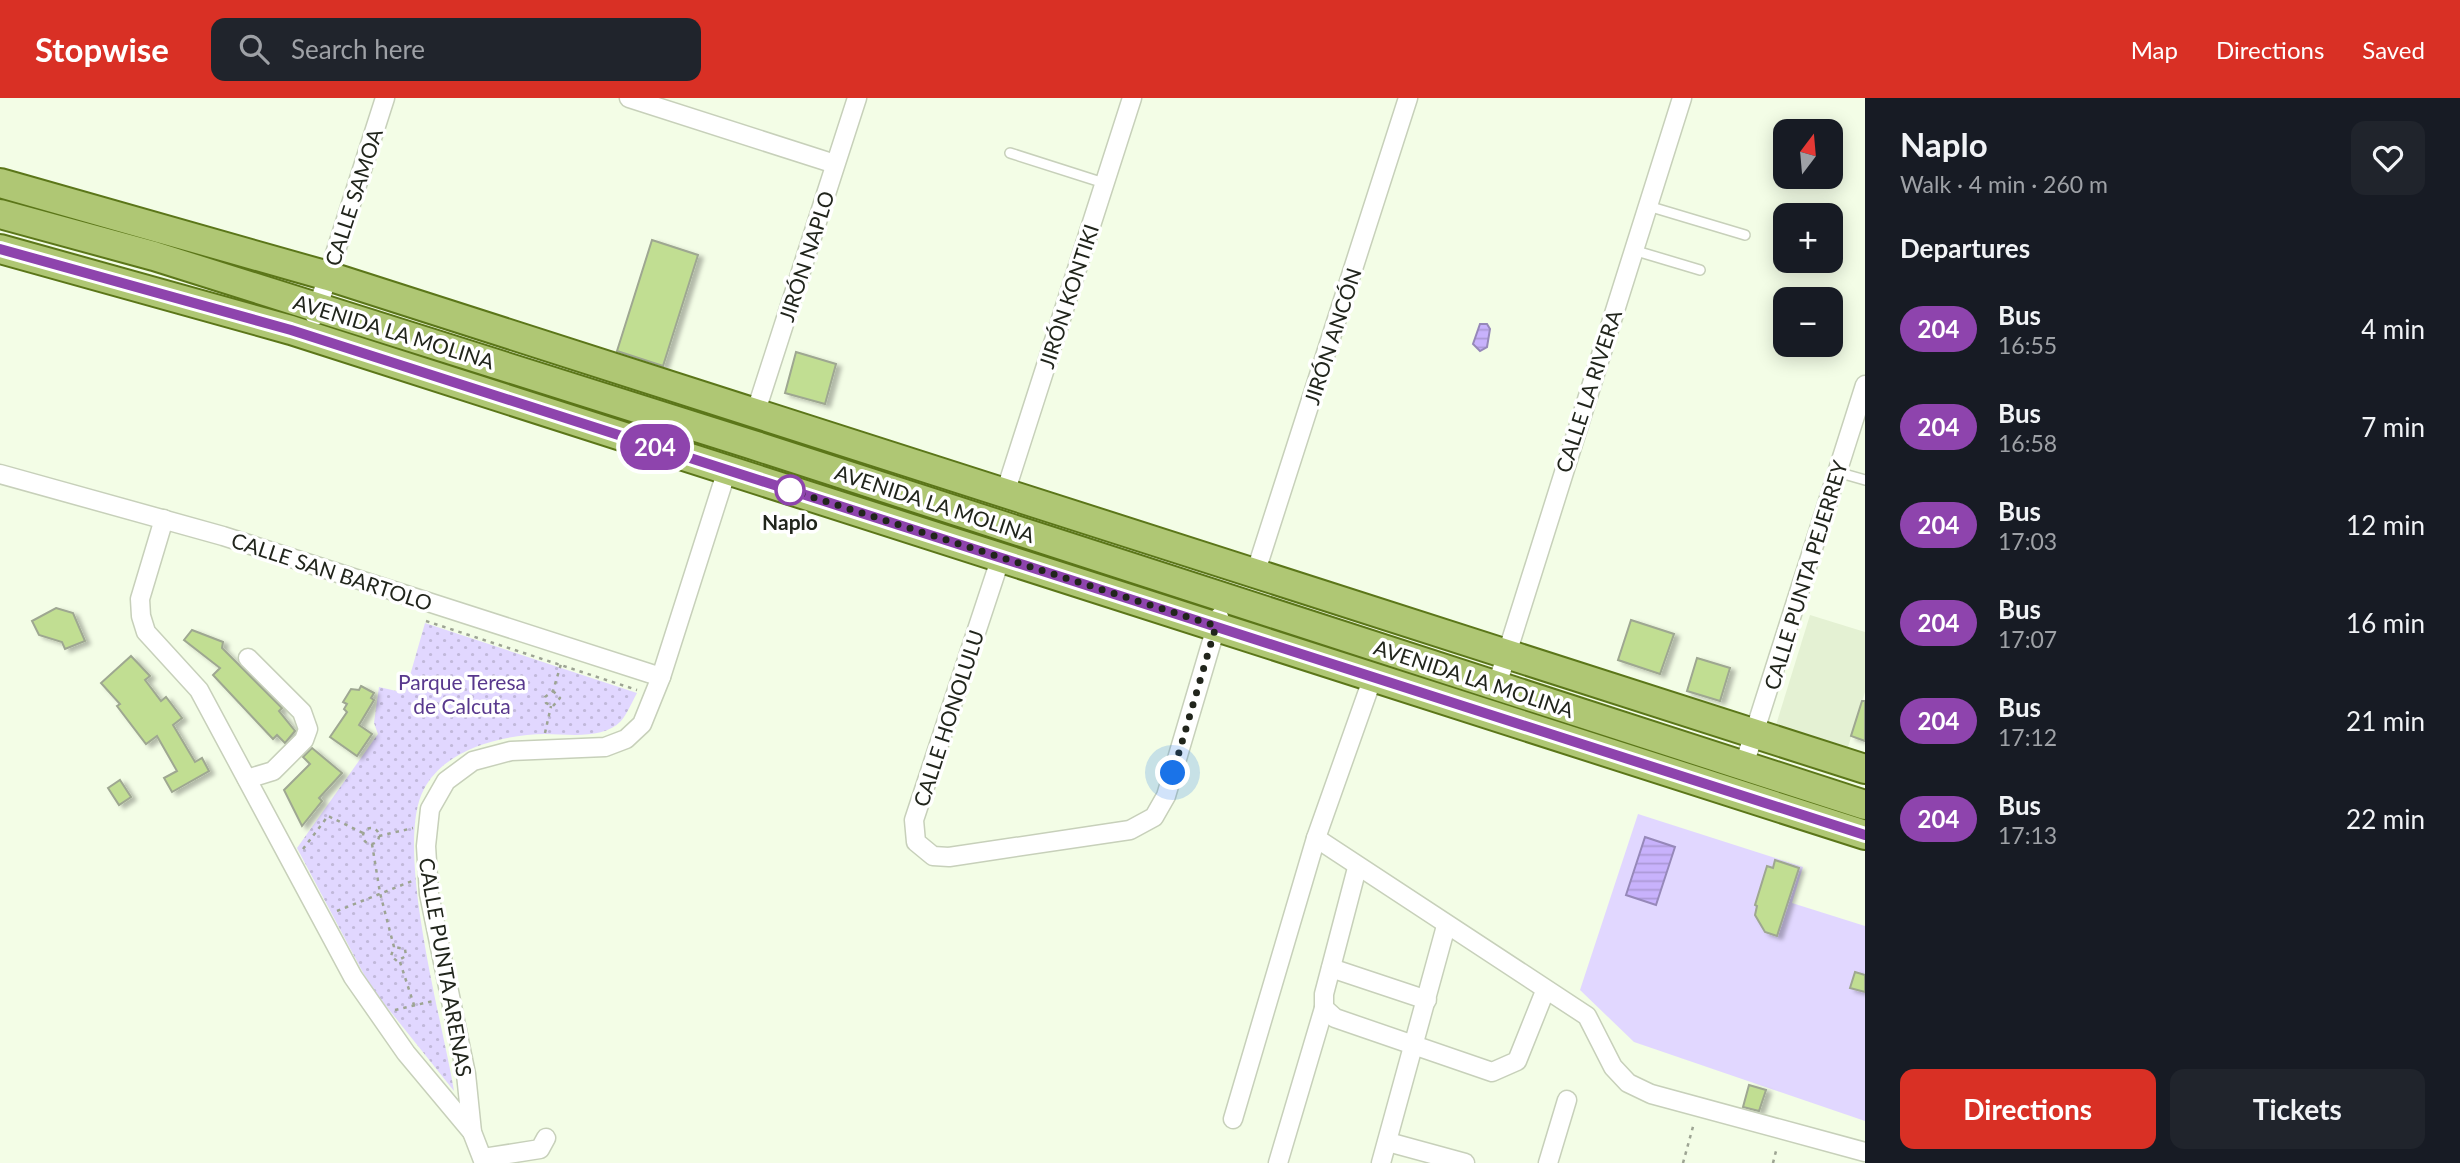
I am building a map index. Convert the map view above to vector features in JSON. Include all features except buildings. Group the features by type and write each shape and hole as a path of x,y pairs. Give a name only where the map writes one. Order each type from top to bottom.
{"main road":[{"name":"AVENIDA LA MOLINA","path":"0,183 328,276 1865,769"},
{"name":"AVENIDA LA MOLINA","path":"0,214 318,307 1865,804"},
{"name":"AVENIDA LA MOLINA","path":"0,249 308,336 727,470 997,568 1216,626 1865,835"},
{"path":"1590,747 1617,724"}],"street":[{"name":"CALLE SAMOA","path":"308,336 385,98"},
{"path":"629,98 835,164"},
{"name":"JIRÓN NAPLO","path":"755,414 856,98"},
{"name":"JIRÓN KONTIKI","path":"1005,493 1132,98"},
{"name":"JIRÓN ANCÓN","path":"1255,574 1408,98"},
{"name":"CALLE LA RIVERA","path":"1497,685 1682,98"},
{"name":"CALLE PUNTA PEJERREY","path":"1744,765 1865,385"},
{"name":"CALLE PUNTA ARENAS","path":"484,1161 472,1132 466,1074 427,872 426,833 434,799 454,773 483,757 511,751 605,747 626,739 648,715 727,470"},
{"name":"CALLE SAN BARTOLO","path":"0,474 164,519 661,677"},
{"name":"CALLE PUNTA ARENAS","path":"164,519 140,599 146,632 199,690 353,977 406,1053 472,1132"},
{"name":"CALLE HONOLULU","path":"997,568 914,820 916,842 927,853 941,857 1084,838 1130,830 1147,823 1163,803 1225,597"},
{"path":"247,779 273,771 304,740 308,729 302,712 248,658"},
{"path":"1233,1119 1317,838 1373,677"},
{"path":"1317,838 1357,868 1587,1016 1613,1067 1628,1083 1651,1094 1865,1152"},
{"path":"1278,1163 1324,1008 1331,968 1357,868"},
{"path":"1381,1163 1446,926"},
{"path":"1331,968 1427,1000"},
{"path":"1324,1008 1335,1018 1414,1048 1492,1072 1517,1061 1545,991"},
{"path":"1548,1163 1567,1100"},
{"path":"484,1161 540,1149 546,1138"},
{"path":"1388,1142 1465,1163"}],"lane":[{"path":"1010,153 1104,183"},
{"path":"1648,206 1745,235"},
{"path":"1633,250 1700,270"},
{"path":"1837,472 1865,480"}],"path":[{"path":"426,621 637,689 641,694"},
{"path":"545,737 551,706 545,697 553,691 561,664"},
{"path":"551,706 560,700 559,695 553,691"},
{"path":"298,855 328,816 363,833"},
{"path":"372,844 379,836 417,827 416,836"},
{"path":"363,833 373,828 379,836"},
{"path":"363,833 364,841 372,844"},
{"path":"372,844 380,893 394,947 391,956 400,962 414,1006"},
{"path":"328,915 418,878"},
{"path":"394,947 401,946 406,951 406,956 400,962"},
{"path":"388,1012 439,999"},
{"path":"1683,1163 1699,1107"}],"shaded area":[{"path":"1480,324 1487,324 1490,329 1487,347 1480,351 1473,344"},
{"path":"1810,615 1865,632 1865,692 1848,747 1776,725"},
{"path":"1645,837 1675,847 1656,905 1626,895"}],"green space":[{"name":"Parque Teresa de Calcuta","path":"425,623 637,693 621,721 614,727 585,735 511,737 477,746 446,763 424,789 416,816 414,851 417,892 423,936 454,1091 370,986 297,848 378,734 374,723 379,687 405,693"},
{"path":"1638,814 1803,867 1792,903 1865,926 1865,1121 1634,1042 1580,990"}],"bus line":[{"name":"204","path":"0,249 291,330 1865,835"}],"place":[{"name":"Naplo","path":"790,490"}],"route":[{"path":"790,490 1216,626 1173,773"}]}
